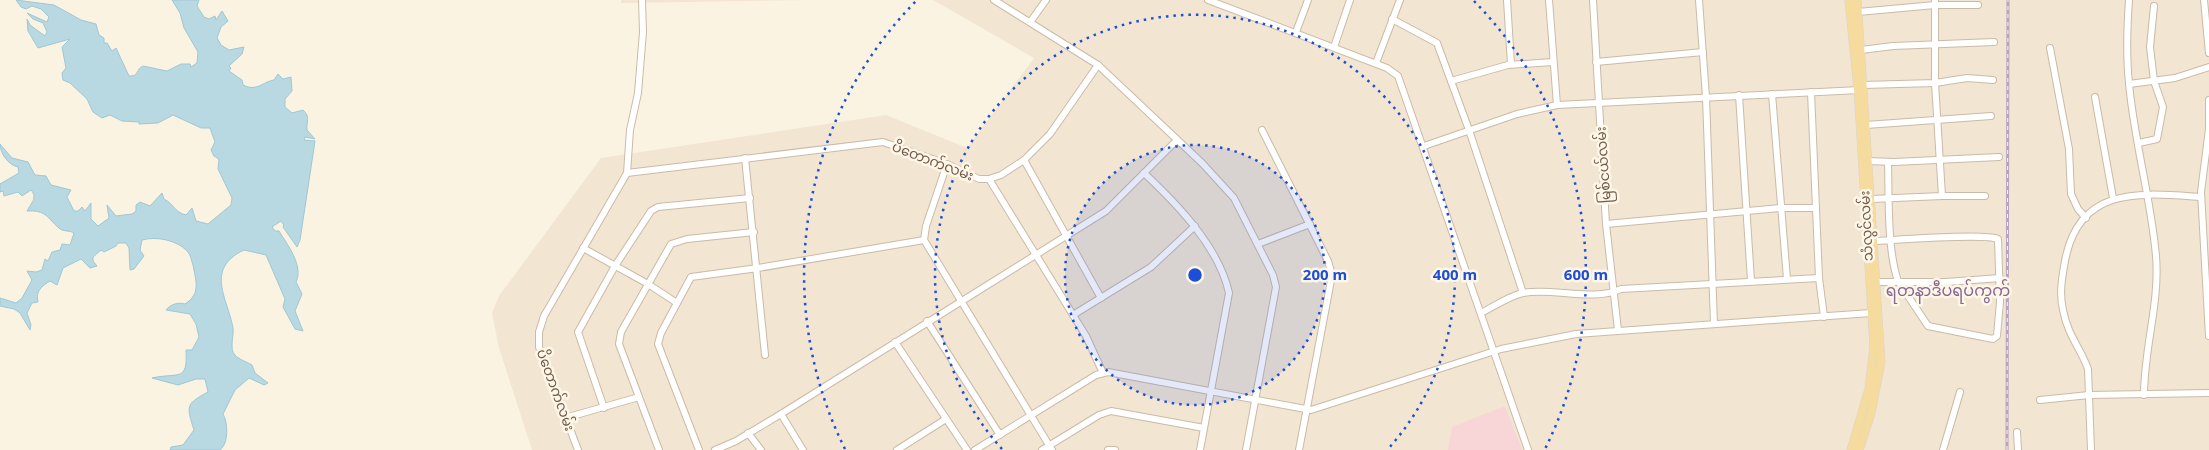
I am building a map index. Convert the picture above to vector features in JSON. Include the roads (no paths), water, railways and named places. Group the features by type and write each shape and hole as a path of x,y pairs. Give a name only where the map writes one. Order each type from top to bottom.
{"main road":[{"name":"သံလွင်လမ်း","path":"1849,0 1866,126 1881,362 1859,450"},
{"name":"သံလွင်လမ်း","path":"1851,450 1867,412 1874,359 1861,50 1857,0"}],"street":[{"name":"ပိတောက်လမ်း","path":"578,450 539,347 539,332 544,316 627,173 630,130 638,93 643,32 642,0"},
{"path":"994,0 1031,21 1098,65 1177,140 1234,198 1273,274 1276,287 1246,450"},
{"path":"1031,21 1046,0"},
{"path":"1208,0 1334,47 1376,64 1398,76 1424,146 1528,450"},
{"path":"1296,32 1308,0"},
{"path":"1334,47 1350,0"},
{"path":"1376,64 1400,0"},
{"path":"1507,0 1511,64"},
{"path":"1549,0 1557,105"},
{"name":"မြစ်ငယ်လမ်း","path":"1593,0 1606,224 1618,330"},
{"path":"1700,0 1706,97 1714,324"},
{"path":"2129,0 2127,30 2129,84 2148,193 2158,278 2144,374 2144,395"},
{"path":"1858,12 1935,3 1978,5"},
{"path":"1935,3 1935,83 1942,196"},
{"path":"2206,3 2209,53"},
{"path":"2139,143 2157,139 2163,107 2154,81 2150,47 2154,6"},
{"path":"1392,19 1437,44 1469,130 1523,293"},
{"path":"1861,50 1934,44 1994,42"},
{"path":"2050,48 2069,150 2071,194 2078,209 2086,218"},
{"path":"1596,62 1703,52"},
{"path":"1451,81 1511,64 1553,62"},
{"name":"ပိတောက်လမ်း","path":"627,173 883,142 947,164 979,179 988,179 1001,175 1024,160 1050,134 1098,65"},
{"path":"2129,84 2175,78 2209,67"},
{"path":"1424,146 1517,114 1557,105 1811,92 1935,83 1967,78 1993,80"},
{"path":"1811,92 1819,278 1824,316"},
{"path":"1772,94 1787,279"},
{"path":"1739,95 1745,212 1751,281"},
{"path":"2095,97 2113,198"},
{"path":"2209,101 2209,123 2201,198 2205,208 2209,336"},
{"path":"1866,126 1937,122 1991,116"},
{"path":"1262,130 1310,224 1332,275 1299,450"},
{"path":"714,450 748,434 781,414 927,321 1106,211 1177,140"},
{"path":"745,158 766,355"},
{"path":"1868,161 1999,158"},
{"path":"1024,160 1101,298"},
{"path":"1874,241 1892,240 1993,237 1998,239 2000,302 1997,336 1993,339 1928,326 1898,281 1892,240 1888,162"},
{"path":"947,164 926,226 924,240 1051,448"},
{"path":"1144,173 1175,202 1195,226 1226,279 1229,293 1200,450"},
{"path":"988,179 1086,336 1103,373"},
{"path":"2091,450 2088,370 2084,358 2069,335 2060,290 2068,246 2077,226 2097,207 2113,198 2148,193 2201,198"},
{"path":"1872,199 1985,196"},
{"path":"604,408 578,332 615,266 651,211 658,207 750,198"},
{"path":"1606,224 1781,208 1816,208"},
{"path":"1258,244 1310,224"},
{"path":"1073,315 1151,267 1195,226"},
{"path":"659,450 619,344 622,332 671,244 687,239 754,232"},
{"path":"699,450 658,344 661,333 691,278 924,240"},
{"path":"583,248 648,284 677,304"},
{"path":"1480,313 1523,293 1581,294 1621,289 1819,278"},
{"path":"1876,282 1946,282 2000,278"},
{"path":"975,450 1096,375 1108,372 1311,410 1494,352 1576,334 1871,313"},
{"path":"927,321 1000,435"},
{"path":"895,342 967,450"},
{"path":"1944,450 1960,392"},
{"path":"2040,400 2089,395 2209,393"},
{"path":"565,418 639,397"},
{"path":"1042,450 1051,448 1099,415 1110,411 1204,428"},
{"path":"781,414 803,450"},
{"path":"897,450 946,419"},
{"path":"2017,432 2018,450"},
{"path":"748,434 761,450"},
{"path":"1108,450 1115,450"}],"water":[{"path":"16,0 54,5 81,20 96,24 99,35 104,38 104,43 107,43 112,51 116,48 129,76 132,76 143,66 167,71 181,64 190,64 191,67 197,63 198,52 184,28 180,13 172,0 199,0 197,6 204,17 209,19 215,16 216,20 222,11 228,21 221,27 217,38 221,45 229,50 244,47 242,54 229,66 231,68 229,71 242,80 243,85 256,87 274,80 278,74 283,79 291,77 292,91 285,99 285,107 292,113 303,110 308,117 307,130 315,139 305,137 304,140 315,141 300,240 297,247 281,221 272,227 275,231 279,231 296,262 298,276 296,282 302,294 295,311 303,331 295,329 283,307 285,299 266,255 244,250 232,258 225,266 222,275 222,285 233,328 232,349 236,356 252,365 255,373 268,383 264,385 249,378 235,390 223,414 227,433 225,443 220,450 170,450 171,447 183,445 194,430 189,410 195,399 208,392 205,379 196,379 178,385 152,378 183,372 186,350 192,350 199,337 196,324 190,314 166,310 175,304 185,304 190,300 195,291 196,282 193,265 189,254 183,247 166,240 154,238 142,240 140,250 144,256 134,269 130,270 129,248 126,243 118,243 104,252 101,250 93,257 93,261 97,266 90,268 81,259 63,268 57,285 50,281 44,285 38,292 38,302 32,303 27,313 31,325 30,330 20,313 14,309 0,306 0,298 16,303 22,298 32,280 27,271 36,272 42,270 45,259 48,261 52,252 60,250 62,244 70,245 74,233 64,231 43,213 27,211 34,198 31,190 22,196 18,192 4,196 3,191 0,192 0,184 19,173 18,167 11,164 5,158 0,144 12,158 28,162 35,175 46,176 51,185 71,190 67,197 74,211 78,211 82,207 85,211 91,203 91,219 98,226 109,218 107,205 116,216 132,214 136,211 136,205 140,202 150,206 162,193 164,199 179,212 186,215 192,208 196,221 208,224 231,205 232,198 218,169 219,159 214,156 211,150 215,142 210,128 201,128 173,115 158,123 139,124 139,122 122,121 110,115 102,118 93,112 87,99 70,83 63,80 62,73 66,68 62,47 70,39 38,48 28,31 27,19 30,25 45,36 47,32 43,23 33,19 27,13 47,22 49,17 41,9 32,6 26,9 21,7"}],"railway":[{"path":"2007,450 2008,0"}],"district":[{"name":"ရတနာဒီပရပ်ကွက်","path":"1948,290"}]}
